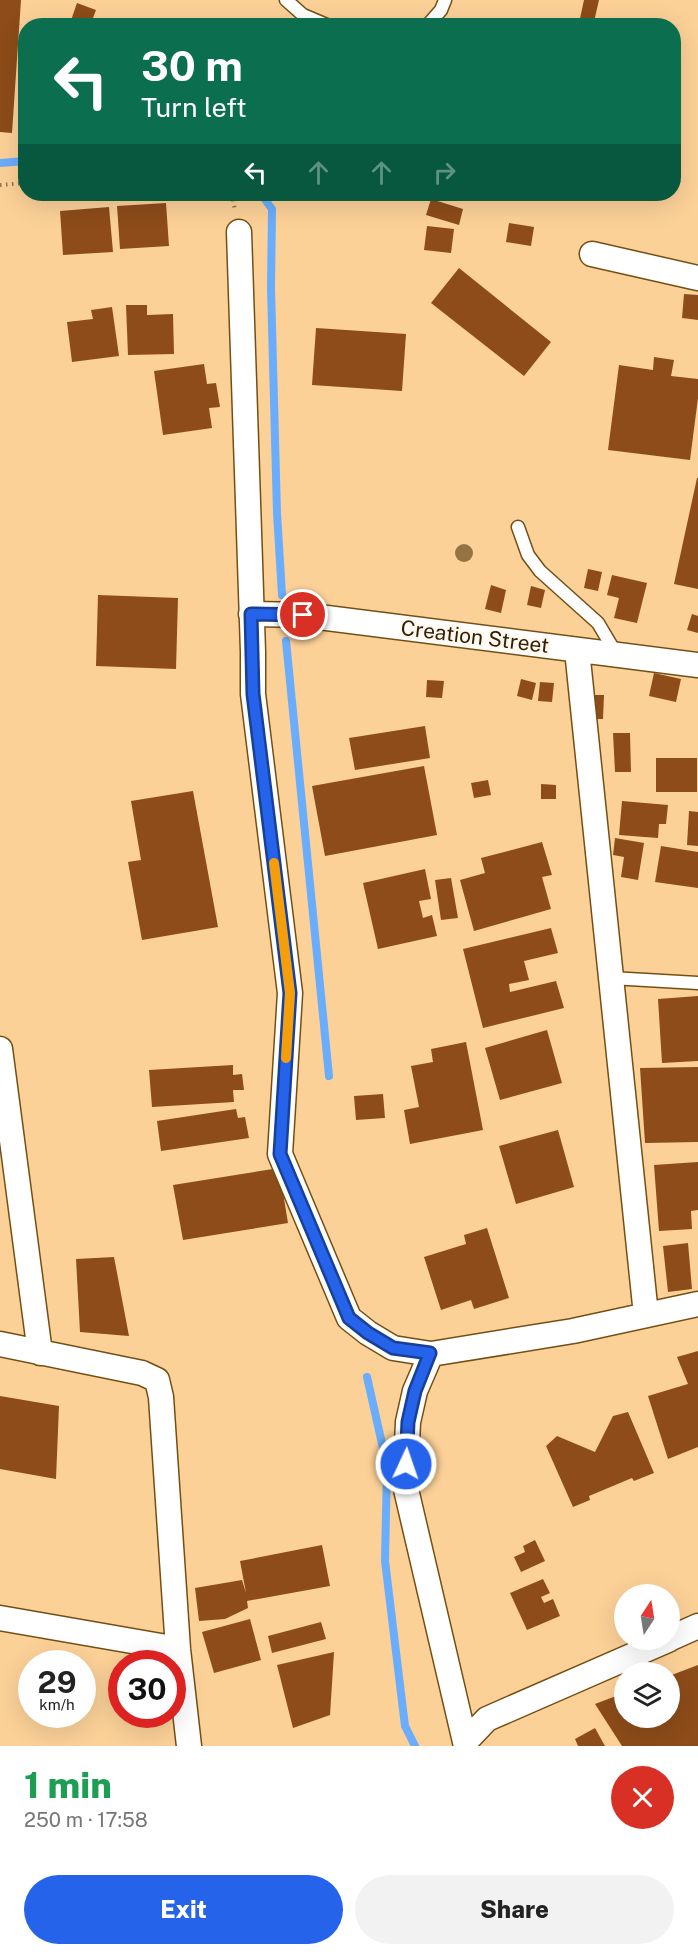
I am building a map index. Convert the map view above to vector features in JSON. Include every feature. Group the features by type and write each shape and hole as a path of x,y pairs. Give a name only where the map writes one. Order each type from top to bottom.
{"street":[{"path":"239,232 253,694 290,993 280,1154 349,1318 393,1348 430,1353 573,1331 698,1304"},
{"path":"592,254 698,279"},
{"name":"Creation Street","path":"251,614 303,615 698,665"},
{"path":"577,650 646,1316"},
{"path":"0,1049 40,1353"},
{"path":"0,1344 142,1372 157,1380 161,1397 178,1649 189,1746"},
{"path":"430,1353 415,1391 408,1422 405,1485 465,1744"},
{"path":"0,1618 178,1649"},
{"path":"680,1634 698,1626"},
{"path":"465,1744 487,1719 644,1650"}],"lane":[{"path":"286,0 310,18"},
{"path":"434,18 441,10 445,0"},
{"path":"518,526 528,555 540,571 598,623 617,655"},
{"path":"611,978 698,983"}],"path":[{"path":"0,185 18,184"}],"building":[{"path":"0,0 21,0 12,133 0,132"},
{"path":"584,0 599,0 595,18 580,18"},
{"path":"77,3 96,10 93,18 72,18"},
{"path":"430,201 463,209 459,225 426,215"},
{"path":"166,203 169,246 120,249 117,206"},
{"path":"109,207 113,252 63,255 60,211"},
{"path":"509,223 534,227 531,246 506,242"},
{"path":"427,226 454,229 451,253 424,250"},
{"path":"459,268 551,342 524,376 431,303"},
{"path":"684,294 698,295 698,320 682,318"},
{"path":"126,305 147,305 147,315 173,314 174,354 128,355"},
{"path":"112,307 119,356 72,362 67,322 93,319 91,310"},
{"path":"316,328 406,334 402,391 312,385"},
{"path":"654,357 674,360 671,376 698,379 698,398 690,460 608,450 619,365 653,370"},
{"path":"204,364 207,384 216,383 220,407 209,408 212,428 163,435 154,371"},
{"path":"698,478 698,589 674,584"},
{"path":"588,569 602,572 598,591 584,588"},
{"path":"612,575 647,583 637,623 614,618 619,598 607,595"},
{"path":"491,585 506,590 501,613 485,609"},
{"path":"531,586 545,590 541,608 527,605"},
{"path":"98,595 178,598 176,669 96,666"},
{"path":"692,614 698,616 698,633 687,630"},
{"path":"654,673 681,679 676,702 649,696"},
{"path":"521,679 536,683 532,700 517,696"},
{"path":"427,680 444,681 442,698 426,697"},
{"path":"540,682 554,683 552,702 538,701"},
{"path":"588,695 604,695 603,719 586,719"},
{"path":"425,726 430,758 355,770 349,738"},
{"path":"613,733 630,733 631,772 615,772"},
{"path":"656,758 697,758 697,792 656,792"},
{"path":"424,766 437,835 325,856 312,786"},
{"path":"488,780 491,795 474,798 471,783"},
{"path":"541,784 556,785 556,799 541,799"},
{"path":"193,791 218,927 142,940 128,862 141,860 131,801"},
{"path":"622,801 668,805 666,824 659,824 658,838 619,835"},
{"path":"689,811 698,812 698,846 687,845"},
{"path":"615,838 644,843 638,880 621,877 624,857 613,855"},
{"path":"542,842 552,875 542,877 551,909 474,931 460,880 485,873 481,858"},
{"path":"661,846 698,852 698,888 655,882"},
{"path":"425,869 431,899 419,901 423,918 432,915 437,936 378,949 363,883"},
{"path":"451,878 458,918 441,920 435,880"},
{"path":"551,928 558,953 524,961 529,980 509,984 510,992 556,981 564,1008 483,1028 463,949"},
{"path":"698,996 698,1061 662,1063 658,999"},
{"path":"547,1030 562,1083 500,1100 485,1048"},
{"path":"466,1042 483,1130 410,1144 404,1110 419,1107 411,1066 433,1062 431,1049"},
{"path":"233,1065 233,1075 242,1074 244,1090 233,1090 234,1102 152,1107 149,1070"},
{"path":"698,1067 698,1142 645,1143 640,1068"},
{"path":"383,1094 385,1118 356,1120 354,1096"},
{"path":"236,1109 238,1118 245,1117 249,1138 161,1151 157,1121"},
{"path":"558,1130 574,1187 516,1204 499,1146"},
{"path":"698,1162 698,1210 691,1211 692,1229 659,1231 654,1165"},
{"path":"279,1168 288,1223 183,1240 173,1185"},
{"path":"487,1228 509,1298 474,1309 471,1300 441,1310 424,1257 466,1244 464,1235"},
{"path":"688,1243 692,1289 668,1292 663,1246"},
{"path":"114,1257 129,1336 80,1332 76,1259"},
{"path":"698,1351 698,1447 668,1459 648,1396 688,1384 677,1357"},
{"path":"0,1396 59,1406 56,1479 0,1469"},
{"path":"628,1412 654,1473 634,1481 632,1478 589,1496 590,1500 573,1507 546,1446 557,1436 595,1452 613,1416"},
{"path":"535,1540 545,1561 521,1572 514,1557 525,1552 523,1546"},
{"path":"322,1545 330,1586 247,1601 248,1608 225,1619 199,1621 195,1588 242,1580 246,1593 240,1561"},
{"path":"543,1579 550,1593 541,1597 544,1603 553,1599 560,1616 527,1630 510,1593"},
{"path":"250,1619 261,1660 214,1673 202,1632"},
{"path":"321,1622 326,1639 272,1653 268,1636"},
{"path":"334,1652 330,1715 293,1728 277,1665"},
{"path":"698,1665 698,1746 622,1746 595,1704 614,1697 614,1728 680,1728 680,1672"},
{"path":"595,1728 605,1746 578,1746 575,1739"}],"waterway":[{"path":"0,163 18,162"},
{"path":"266,201 272,209 271,288 277,513 282,595"},
{"path":"286,641 329,1076"},
{"path":"367,1377 387,1466 385,1561 405,1726 415,1746"}],"slow traffic":[{"path":"274,863 290,993 286,1058"}],"route":[{"path":"303,615 251,614 253,694 290,993 280,1154 349,1318 393,1348 430,1353 415,1391 408,1422 406,1464"}]}
